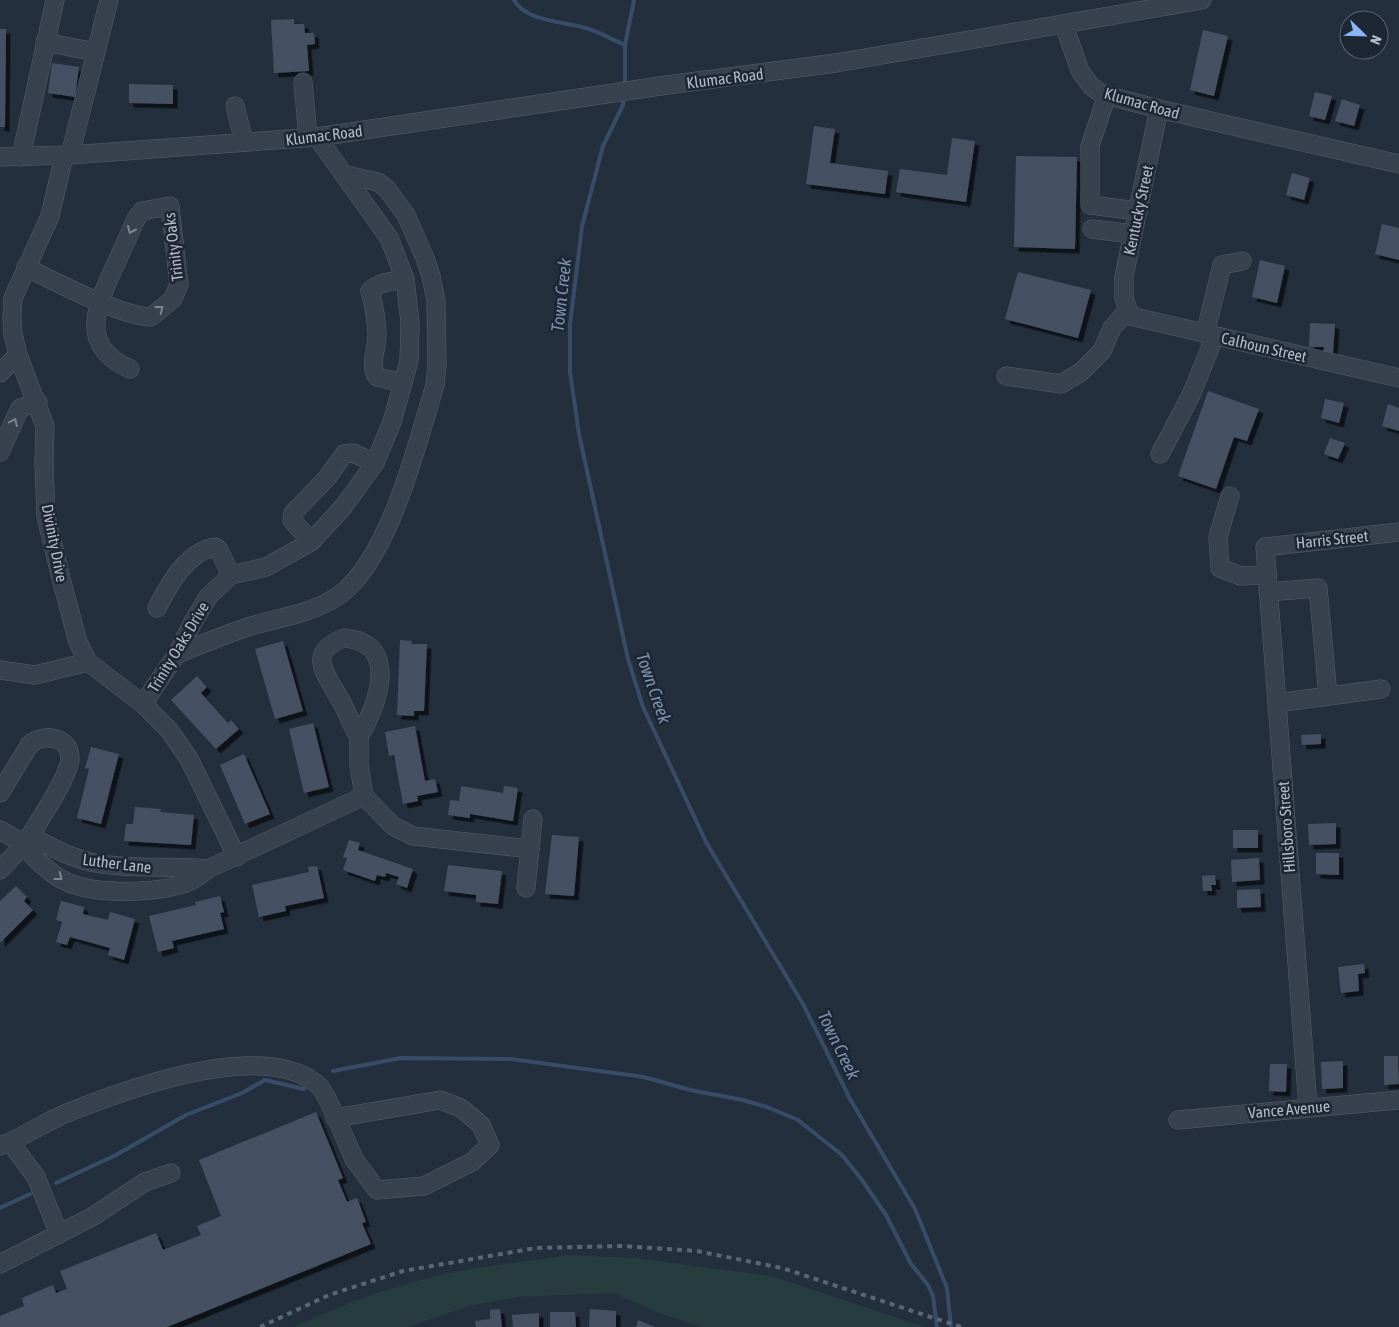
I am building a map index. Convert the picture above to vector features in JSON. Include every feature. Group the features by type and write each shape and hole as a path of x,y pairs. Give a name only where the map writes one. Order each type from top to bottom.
{"street":[{"path":"21,157 55,0"},
{"name":"Divinity Drive","path":"109,0 50,216 13,298 12,334 18,355 38,402 45,426 46,517 78,642 88,662 143,704 169,730 189,758 237,857"},
{"path":"1064,25 1202,0"},
{"name":"Klumac Road","path":"0,158 312,138 667,85 836,63 1064,25 1075,61 1083,76 1095,90 1107,95 1159,109 1399,164"},
{"path":"45,42 95,52"},
{"path":"157,608 186,562 202,549 216,547 231,575 266,567 311,542 344,506 375,463 392,422 403,383 409,361 410,323 404,279 389,238 346,175 312,138 303,82"},
{"path":"1107,95 1090,146 1090,205 1138,211"},
{"path":"235,106 244,142"},
{"name":"Kentucky Street","path":"1129,313 1123,288 1159,109"},
{"path":"177,654 247,627 321,605 337,597 360,575 380,545 391,520 435,386 437,365 436,301 432,276 425,258 396,200 378,182 346,175"},
{"name":"Trinity Oaks","path":"26,267 130,315 151,317 174,299 179,284 170,206 142,211 136,219 100,300"},
{"path":"1092,229 1133,234"},
{"path":"1160,454 1191,395 1210,335 1222,265 1242,262"},
{"path":"403,383 377,377 373,372 377,337 375,313 370,291 383,283 404,279"},
{"path":"100,300 96,315 96,336 105,353 116,363 130,369"},
{"path":"1006,376 1061,384 1081,372 1102,351 1112,328 1129,313"},
{"name":"Calhoun Street","path":"1129,313 1210,335 1399,378"},
{"path":"0,373 18,355"},
{"path":"0,452 20,408 38,402"},
{"path":"311,542 292,520 293,514 327,478 344,454 353,453 375,463"},
{"path":"1230,496 1218,537 1220,568 1268,584 1318,588 1328,696"},
{"name":"Harris Street","path":"1265,547 1399,532"},
{"name":"Hillsboro Street","path":"1265,547 1308,1107"},
{"name":"Trinity Oaks Drive","path":"143,704 177,654 208,597 231,575"},
{"path":"359,737 372,716 380,676 378,656 370,645 357,639 344,638 331,643 323,654 321,665 327,682 342,702 359,737 359,765 364,796 393,826 412,836 530,849"},
{"path":"0,670 34,675 88,662"},
{"path":"1277,703 1381,689"},
{"path":"0,793 30,744 36,739 50,737 65,746 70,756 67,771 25,844 0,870"},
{"name":"Luther Lane","path":"208,870 185,867 119,867 72,857 37,840 25,844 30,855 66,882 124,891 158,890 189,882 208,870 364,796"},
{"path":"526,888 533,819"},
{"path":"0,830 25,844"},
{"path":"59,1234 36,1177 5,1144 71,1111 152,1084 226,1065 263,1064 293,1070 320,1087 356,1162 377,1190 424,1186 472,1162 490,1145 480,1125 461,1108 440,1100 335,1118"},
{"name":"Vance Avenue","path":"1178,1120 1399,1100"},
{"path":"0,1264 92,1217 146,1182 171,1173"}],"green space":[{"path":"570,1255 635,1258 771,1276 924,1327 701,1327 651,1310 614,1293 519,1297 469,1306 407,1327 294,1327 355,1301 417,1281 474,1269"}],"building":[{"path":"294,19 294,24 304,24 305,33 314,33 315,44 307,45 309,71 274,73 271,20"},
{"path":"0,29 6,29 5,127 0,127"},
{"path":"1203,30 1228,36 1214,96 1190,90"},
{"path":"52,63 79,67 75,97 48,93"},
{"path":"129,84 173,85 173,104 129,103"},
{"path":"1315,92 1332,96 1325,120 1309,116"},
{"path":"1342,99 1360,105 1354,126 1335,121"},
{"path":"814,126 835,129 830,163 888,171 885,194 806,184"},
{"path":"952,138 975,141 966,202 896,192 900,169 947,175"},
{"path":"1016,156 1077,157 1075,249 1014,247"},
{"path":"1292,173 1310,178 1304,200 1286,195"},
{"path":"1382,224 1399,228 1399,260 1375,254"},
{"path":"1260,260 1285,266 1277,303 1252,297"},
{"path":"1018,272 1091,290 1078,338 1005,319"},
{"path":"1310,323 1335,324 1333,353 1323,352 1324,347 1309,347"},
{"path":"1208,391 1259,409 1247,441 1234,437 1216,489 1178,476"},
{"path":"1325,399 1344,403 1339,423 1321,418"},
{"path":"1388,404 1399,408 1399,431 1382,426"},
{"path":"1330,438 1345,443 1338,459 1324,454"},
{"path":"400,640 412,641 411,644 427,644 424,711 414,711 414,716 397,715"},
{"path":"283,641 303,711 275,719 255,649"},
{"path":"197,676 207,687 201,693 228,723 231,720 239,729 216,749 171,700"},
{"path":"313,723 329,787 304,793 289,729"},
{"path":"415,726 425,781 435,779 438,792 417,796 418,801 403,804 394,755 389,756 385,732"},
{"path":"1321,734 1321,744 1302,745 1301,735"},
{"path":"91,747 119,754 101,824 77,818 89,769 85,768"},
{"path":"244,754 270,814 245,824 220,765"},
{"path":"461,786 503,793 504,786 518,788 513,821 470,814 470,818 448,815 450,800 459,801"},
{"path":"135,807 161,809 160,812 194,815 191,845 124,841 126,824 133,824"},
{"path":"1336,823 1336,844 1309,845 1308,824"},
{"path":"1233,830 1258,830 1258,848 1233,848"},
{"path":"552,835 579,837 574,896 545,894"},
{"path":"349,840 360,843 358,850 413,869 407,888 396,884 399,877 386,873 385,877 377,875 375,881 343,870 347,858 343,857"},
{"path":"1316,853 1339,853 1339,875 1316,874"},
{"path":"1259,858 1260,880 1232,882 1231,860"},
{"path":"448,865 502,871 498,904 476,902 476,895 444,891"},
{"path":"317,866 324,898 285,906 286,911 259,917 252,885 309,872 308,867"},
{"path":"1215,875 1216,885 1211,885 1212,891 1203,891 1202,876"},
{"path":"16,886 27,897 24,901 33,910 0,943 0,901"},
{"path":"1260,889 1261,907 1237,908 1237,890"},
{"path":"220,896 224,912 220,913 224,929 172,941 174,948 158,952 149,916 196,905 195,902"},
{"path":"61,901 84,907 83,914 108,920 110,912 135,919 124,960 108,955 110,948 70,937 67,945 56,942 62,922 56,920"},
{"path":"1364,964 1365,973 1358,974 1359,991 1341,993 1338,967"},
{"path":"1384,1056 1398,1056 1399,1084 1384,1085"},
{"path":"1343,1061 1343,1088 1322,1089 1321,1062"},
{"path":"1270,1064 1287,1064 1286,1092 1269,1091"},
{"path":"316,1112 343,1178 338,1180 347,1202 357,1198 366,1222 362,1223 371,1244 167,1327 0,1327 0,1316 24,1306 22,1298 53,1285 56,1293 67,1289 60,1271 156,1233 163,1250 201,1235 197,1226 221,1216 199,1160"},
{"path":"500,1309 502,1327 476,1327 475,1321 490,1319 490,1310"},
{"path":"590,1309 616,1311 616,1327 589,1327"},
{"path":"550,1312 575,1312 576,1327 550,1327"},
{"path":"539,1313 539,1327 513,1327 512,1315"},
{"path":"638,1320 655,1327 636,1327"}],"waterway":[{"path":"514,0 520,8 537,17 580,26 625,45"},
{"name":"Town Creek","path":"625,87 625,45 634,0"},
{"name":"Town Creek","path":"624,96 623,105 603,146 582,226 570,325 570,372 579,434 628,659 643,707 706,842 803,1004 850,1099 915,1209 947,1288 951,1327"},
{"path":"333,1071 401,1058 511,1059 644,1077 690,1090 743,1100 767,1107 798,1120 842,1155 886,1215 911,1264 928,1285 933,1296 937,1327"},
{"path":"56,1183 116,1155 186,1115 242,1093 265,1080 304,1089"},
{"path":"0,1208 30,1194"}],"railway":[{"path":"260,1327 329,1295 403,1271 536,1248 622,1246 697,1251 782,1268 961,1327"}]}
